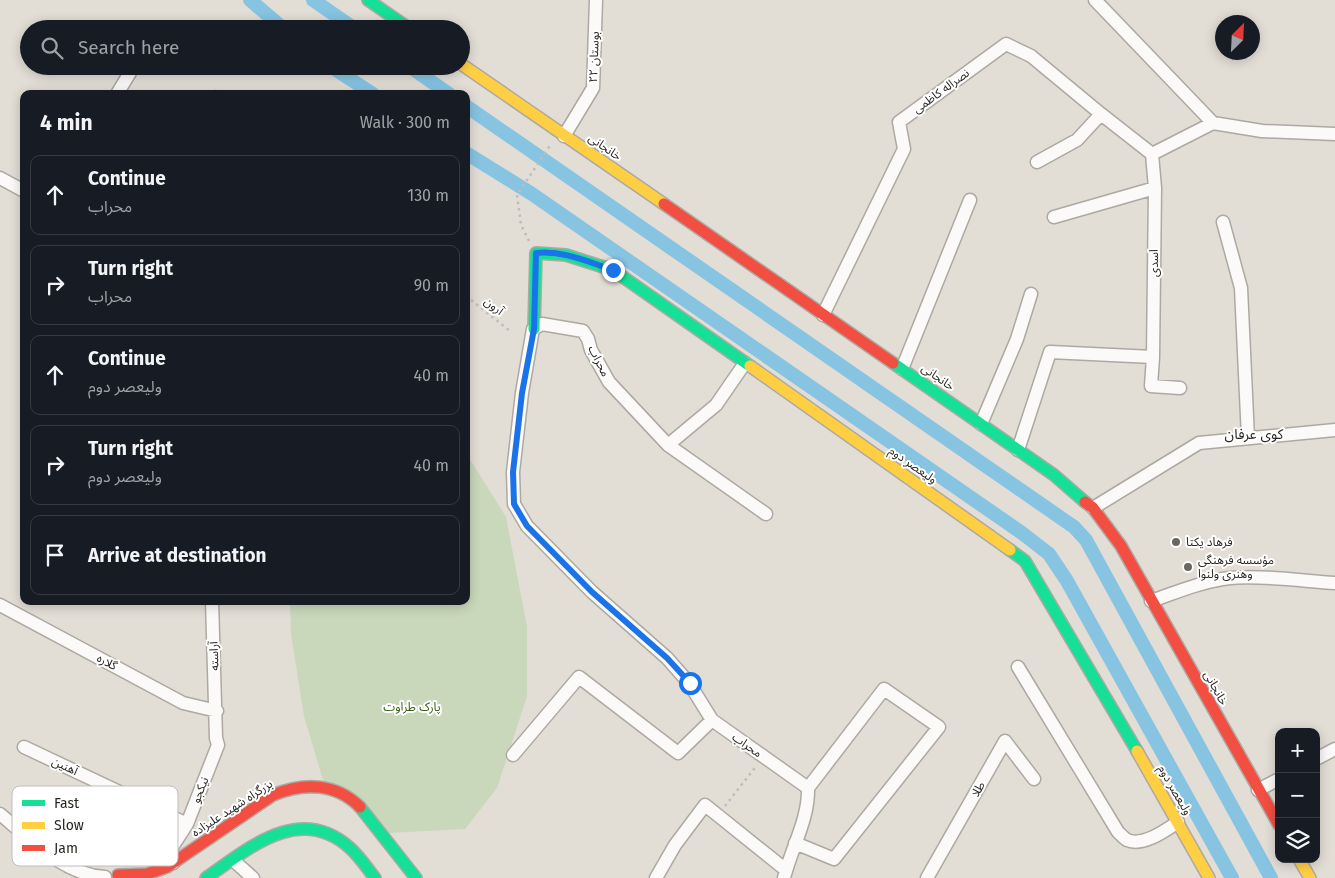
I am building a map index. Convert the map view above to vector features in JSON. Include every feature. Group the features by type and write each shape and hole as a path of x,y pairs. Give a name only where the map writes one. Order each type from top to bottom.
{"main road":[{"path":"368,0 397,20"},
{"name":"خانجانی","path":"470,70 1054,475 1092,508 1121,546 1275,819"},
{"name":"ولیعصر دوم","path":"536,253 548,252 572,256 613,270 1025,561 1209,878"},
{"path":"534,329 536,253"},
{"name":"بزرگراه شهید علیزاده","path":"178,860 273,795 295,787 315,785 338,791 356,802 416,878"},
{"path":"206,878 268,836 284,830 297,828 314,829 330,834 342,841 357,854 375,878"},
{"path":"1301,863 1310,878"},
{"name":"بزرگراه شهید علیزاده","path":"108,877 147,874 166,866"},
{"path":"108,877 133,878"}],"street":[{"name":"بوستان ۲۲","path":"564,136 593,88 596,0"},
{"path":"1095,0 1213,123"},
{"name":"نصراله کاظمی","path":"823,315 904,149 899,122 1006,44 1031,56 1152,154"},
{"path":"119,90 129,75"},
{"path":"1037,162 1077,140 1101,114"},
{"path":"1152,154 1213,123 1262,131 1335,134"},
{"name":"اسدی","path":"1152,154 1155,188 1151,386 1180,388"},
{"path":"0,178 20,189"},
{"path":"1054,216 1155,188"},
{"path":"902,369 970,200"},
{"path":"1223,222 1240,288 1248,438"},
{"path":"980,424 1017,339 1031,294"},
{"name":"محراب","path":"766,514 668,445 609,382 591,350 588,339 583,331 542,324 534,329 522,393 514,462 514,504 527,526 592,592 667,658 690,683 712,720 808,788"},
{"path":"1018,450 1050,352 1153,357"},
{"path":"668,445 716,406 745,363"},
{"path":"1092,508 1199,444 1335,430"},
{"path":"1152,600 1198,584 1230,578 1335,583"},
{"name":"گلاره","path":"0,605 183,703 217,711"},
{"name":"آراسته","path":"212,605 217,711"},
{"path":"1018,667 1118,832 1128,840 1138,841 1152,838 1178,822"},
{"path":"513,754 579,677 678,753 712,720"},
{"path":"656,878 675,845 705,804 785,874 808,801 808,788 884,689 939,727 834,859 795,843"},
{"name":"نیکجو","path":"178,838 187,824 218,745 216,738 217,711"},
{"name":"طلا","path":"927,878 1005,741 1034,779"},
{"name":"آهنین","path":"24,747 107,786"},
{"path":"1320,757 1335,749"},
{"path":"1258,790 1275,781"},
{"path":"0,814 12,824"},
{"name":"آهنین","path":"178,820 187,824"},
{"path":"233,860 252,878"},
{"path":"70,866 93,876 108,877"}],"path":[{"path":"536,253 521,225 517,195 552,142"},
{"name":"آرون","path":"470,299 510,330"},
{"path":"718,815 763,756"}],"green space":[{"name":"پارک طراوت","path":"470,459 506,517 527,627 527,696 497,788 465,829 387,833 326,790 304,716 291,634 290,605 470,605"}],"waterway":[{"path":"250,0 273,20"},
{"path":"313,0 342,20"},
{"path":"344,75 367,90"},
{"path":"422,75 443,90"},
{"path":"470,109 1074,527 1086,540 1271,878"},
{"path":"470,155 532,194 1022,533 1049,554 1067,581 1232,878"}],"traffic: fast":[{"path":"368,0 397,20"},
{"path":"534,329 536,253 566,255 613,270 750,366"},
{"path":"893,363 1054,475 1085,502"},
{"path":"1010,550 1025,561 1137,751"},
{"path":"360,807 416,878"},
{"path":"206,878 257,843 275,835 294,830 312,829 331,835 350,848 375,878"}],"traffic: slow":[{"path":"470,70 664,204"},
{"path":"750,366 1010,550"},
{"path":"1137,751 1209,878"},
{"path":"1301,863 1310,878"}],"traffic: jam":[{"path":"664,204 893,363"},
{"path":"1085,502 1093,508 1121,546 1275,818"},
{"path":"178,860 273,795 285,791 308,787 330,789 341,793 360,807"},
{"path":"118,875 147,874 168,866"}],"place":[{"name":"فرهاد یکتا","path":"1176,542"},
{"name":"مؤسسه فرهنگی وهنری ولنوا","path":"1188,567"}],"district":[{"name":"کوی عرفان","path":"1254,434"}],"route":[{"path":"613,270 572,256 548,252 536,253 534,329 522,393 513,472 514,504 527,526 592,592 667,658 690,683"}]}
